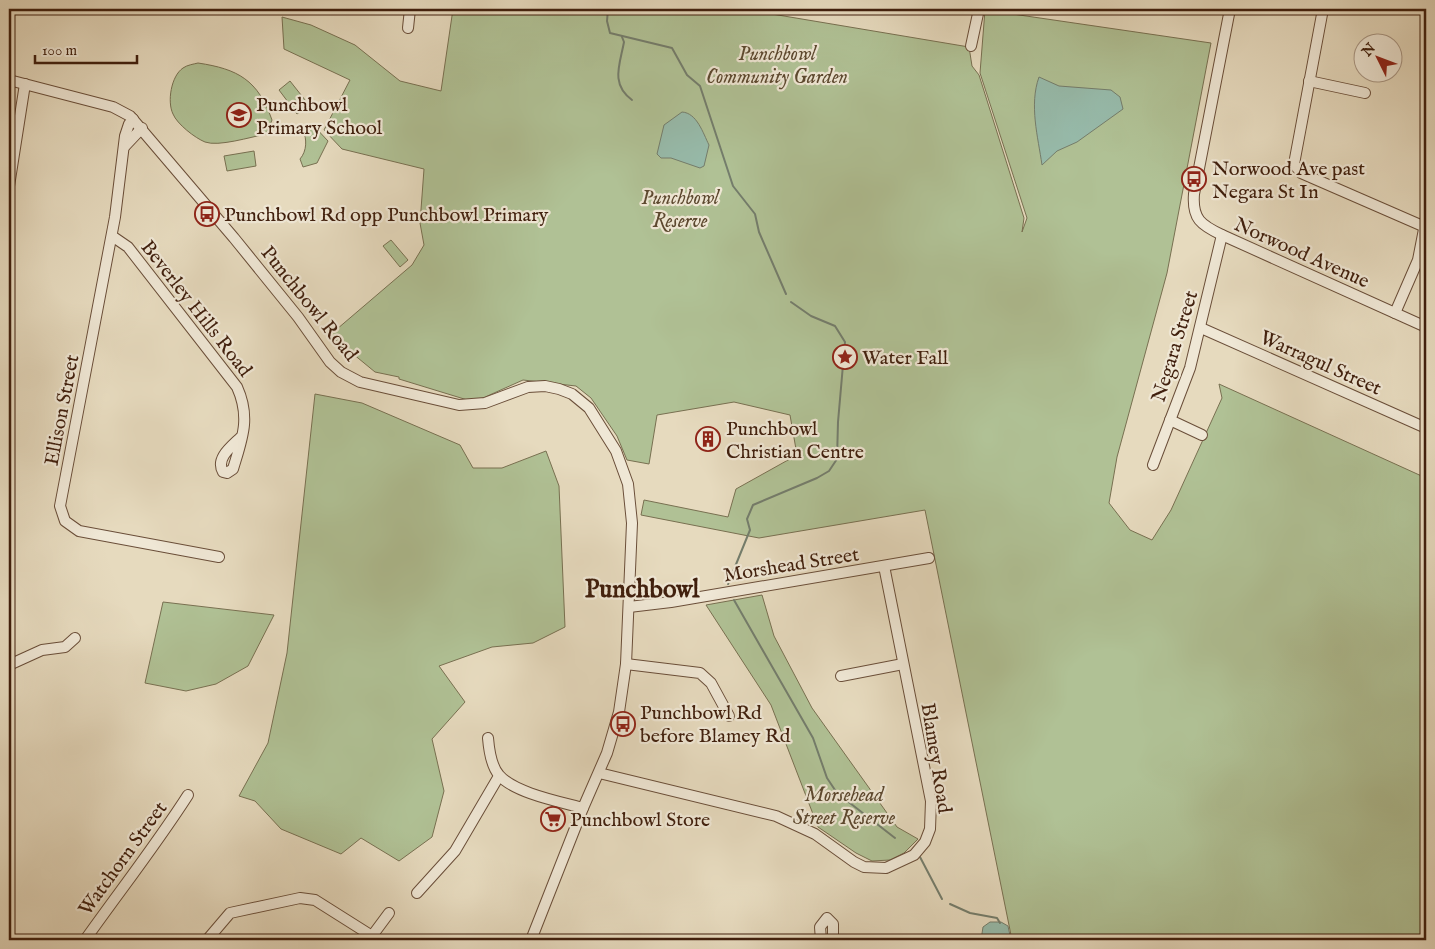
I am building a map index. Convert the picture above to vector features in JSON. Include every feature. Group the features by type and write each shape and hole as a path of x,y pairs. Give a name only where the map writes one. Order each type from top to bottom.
{"street":[{"path":"408,28 410,9"},
{"path":"970,46 979,9"},
{"name":"Norwood Avenue","path":"1230,9 1193,202 1194,210 1202,224 1222,236 1426,327"},
{"path":"1323,9 1294,158 1297,169 1301,173 1425,223 1416,266 1395,313"},
{"name":"Punchbowl Road","path":"9,80 126,112 142,128 298,317 330,362 346,376 368,384 459,405 485,403 528,387 553,387 572,394 589,408 616,451 624,469 630,494 632,548 626,664 617,725 531,940"},
{"path":"1309,81 1365,93"},
{"path":"9,186 25,84"},
{"name":"Ellison Street","path":"133,119 127,128 112,236 60,506 62,515 71,527 79,531 219,557"},
{"path":"125,146 142,128"},
{"name":"Beverley Hills Road","path":"112,236 128,247 237,387 246,416 241,438"},
{"name":"Negara Street","path":"1153,465 1190,368 1222,236"},
{"name":"Warragul Street","path":"1201,328 1426,428"},
{"path":"1170,420 1202,435"},
{"name":"Morshead Street","path":"630,607 671,602 928,558"},
{"name":"Blamey Road","path":"599,773 776,816 815,834 864,867 886,868 914,855 925,842 932,816 884,566"},
{"path":"9,665 42,650 67,650 75,638"},
{"path":"626,664 700,673 711,683 729,716"},
{"path":"841,676 903,664"},
{"path":"488,738 489,752 499,776 538,796 583,808"},
{"path":"417,893 455,851 499,776"},
{"name":"Watchorn Street","path":"85,940 142,860 156,846 188,795"},
{"path":"207,940 230,913 300,898 315,900 371,938 389,913"},
{"path":"821,940 820,927 827,918 833,924 833,940"}],"green space":[{"path":"453,9 605,9 639,13 640,9 742,9 969,47 972,66 979,75 1024,218 1022,232 1027,218 980,73 985,10 1211,43 1167,273 1117,457 1109,503 1130,530 1152,540 1171,510 1222,398 1219,384 1426,478 1426,940 1012,940 925,510 759,538 641,515 644,500 728,517 736,489 797,455 790,415 734,402 657,415 649,464 627,460 617,436 591,398 576,386 523,380 474,402 399,379 399,377 375,372 330,335 412,265 424,245 420,223 424,169 342,149 324,130 350,80 284,49 282,17 311,25 355,45 400,81 441,91"},
{"path":"198,63 235,73 253,86 260,95 272,120 266,134 211,143 196,137 182,126 175,118 171,109 171,90 176,77 183,68"},
{"path":"290,81 309,105 297,114 279,90"},
{"path":"312,124 328,141 317,163 303,167 300,159 306,145 303,130"},
{"path":"254,151 256,166 227,171 224,156"},
{"path":"391,240 408,260 400,267 383,246"},
{"path":"315,394 362,403 460,445 473,468 502,468 546,451 559,486 565,627 533,643 492,647 439,666 465,702 432,739 444,791 432,837 399,861 361,838 341,854 281,829 255,801 239,796 268,743 287,653"},
{"name":"Morsehead Street Reserve","path":"762,595 774,636 812,708 897,827 918,839 904,853 890,860 872,861 856,853 818,827 771,705 706,605"},
{"path":"163,602 274,615 248,666 216,684 186,691 145,683"}],"shaded area":[{"path":"1039,77 1059,86 1111,90 1120,97 1123,109 1077,142 1057,151 1042,165 1034,110"},
{"path":"682,112 687,113 696,120 709,145 704,166 700,168 671,158 661,158 657,154 664,125"},
{"path":"990,922 1001,922 1008,926 1011,940 981,940 983,927"}],"waterway":[{"path":"608,9 607,21 610,33 672,48 687,75 700,86 733,186 755,214 759,232 786,294"},
{"path":"622,37 624,42 618,73 619,80 625,94 632,100"},
{"path":"728,584 750,530 747,519 753,505 817,478 829,471 837,459 838,422 845,342 835,326 811,316 791,302"},
{"path":"734,600 813,738 827,778 837,793 895,838"},
{"path":"920,857 942,899"},
{"path":"950,904 970,913 997,918 1000,923"}],"place":[{"name":"Punchbowl Primary School","path":"239,115"},
{"name":"Norwood Ave past Negara St In","path":"1194,179"},
{"name":"Punchbowl Rd opp Punchbowl Primary","path":"207,214"},
{"name":"Water Fall","path":"845,357"},
{"name":"Punchbowl Christian Centre","path":"708,439"},
{"name":"Punchbowl Rd before Blamey Rd","path":"623,724"},
{"name":"Punchbowl Store","path":"553,819"}],"district":[{"name":"Punchbowl","path":"642,588"}],"park label":[{"name":"Punchbowl Community Garden","path":"777,64"},
{"name":"Punchbowl Reserve","path":"680,208"}]}
